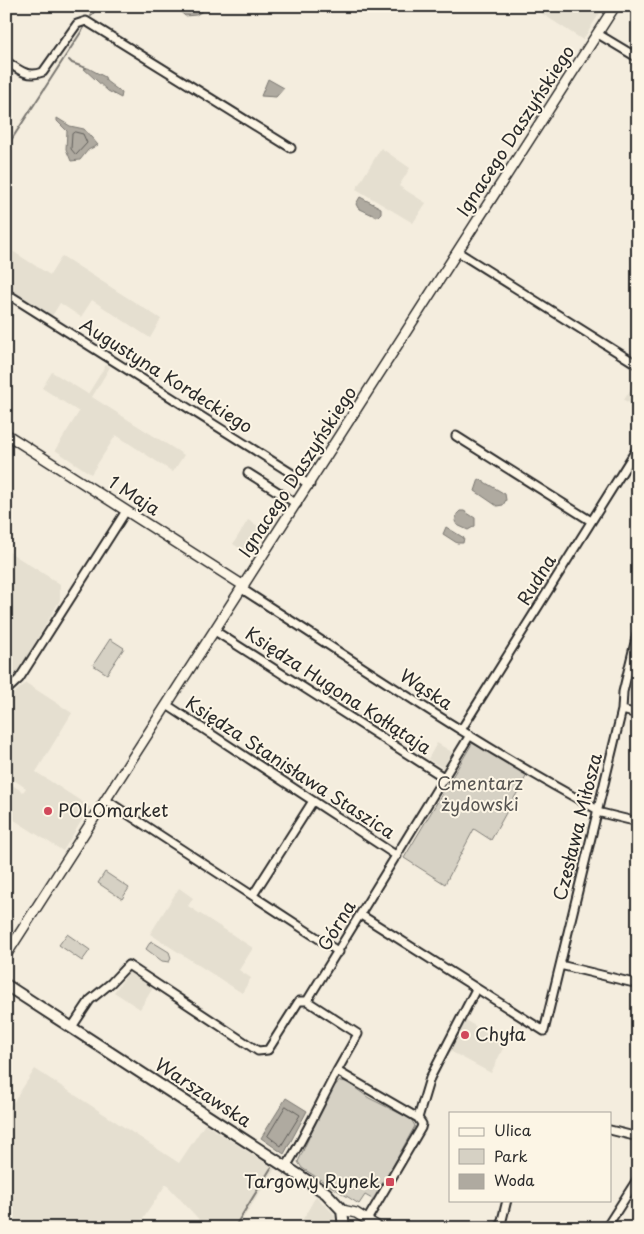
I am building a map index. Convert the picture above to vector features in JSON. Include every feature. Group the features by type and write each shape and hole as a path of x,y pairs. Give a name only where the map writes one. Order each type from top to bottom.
{"main road":[{"name":"Warszawska","path":"6,985 326,1192 342,1210"},
{"path":"342,1210 344,1228"}],"street":[{"name":"Ignacego Daszyńskiego","path":"6,955 310,485 615,6"},
{"path":"6,61 27,74 35,75 43,72 77,24 84,21 89,22 291,148"},
{"path":"598,34 638,58"},
{"path":"458,252 638,365"},
{"name":"Augustyna Kordeckiego","path":"6,293 310,485"},
{"name":"1 Maja","path":"6,434 243,587"},
{"path":"456,436 591,520"},
{"name":"Rudna","path":"461,730 638,447"},
{"path":"248,473 297,504"},
{"path":"6,691 19,679 126,511"},
{"name":"Wąska","path":"243,587 470,736 550,784 598,811 638,822"},
{"name":"Czesława Miłosza","path":"476,989 544,1031 622,710 623,692 638,630"},
{"name":"Księdza Hugona Kołłątaja","path":"215,631 445,778"},
{"name":"Księdza Stanisława Staszica","path":"168,705 397,856"},
{"path":"622,710 638,714"},
{"path":"445,778 470,736"},
{"name":"Górna","path":"72,1027 90,1000 111,983 128,965 258,1050 268,1050 299,1001 307,1001 339,952 445,778"},
{"path":"106,800 339,952"},
{"path":"253,895 313,801"},
{"path":"361,915 476,989 430,1078 418,1118"},
{"path":"560,965 638,984"},
{"path":"286,1167 358,1034 307,1001"},
{"path":"337,1070 418,1118 422,1124 368,1220"},
{"path":"612,1130 638,1137"},
{"path":"606,1228 638,1178"},
{"path":"500,1228 506,1202"},
{"name":"Warszawska","path":"342,1210 352,1211 380,1228"}],"shaded area":[{"path":"530,6 604,6 583,40"},
{"path":"381,148 410,168 399,186 426,203 413,223 356,189"},
{"path":"6,247 50,275 62,256 161,319 150,338 92,300 81,317 60,303 52,316 6,287"},
{"path":"106,365 110,367 92,397 184,455 173,472 116,435 91,474 55,450 79,412 42,388 52,372 88,394"},
{"path":"638,377 638,408 624,400"},
{"path":"248,520 263,529 247,553 233,544"},
{"path":"6,550 60,584 60,600 15,677 6,685"},
{"path":"26,683 72,713 36,772 90,807 63,851 8,816 6,818 6,781 23,792 26,788 6,775 6,700"},
{"path":"437,743 452,752 443,768 428,759"},
{"path":"179,888 193,898 188,906 253,948 239,970 251,978 242,993 150,934"},
{"path":"129,972 153,988 140,1009 114,992"},
{"name":"Chyła","path":"465,1020 505,1044 491,1073 450,1051"},
{"path":"35,1069 179,1163 205,1124 275,1169 237,1228 207,1228 166,1184 137,1228 6,1228 6,1103 11,1106"},
{"path":"316,1196 334,1214 337,1228 298,1228"}],"green space":[{"path":"110,639 124,648 107,674 93,665"},
{"name":"Cmentarz żydowski","path":"473,742 527,775 491,840 474,829 445,884 404,858"},
{"path":"105,872 129,888 122,899 98,883"},
{"path":"67,934 90,950 82,961 59,945"},
{"path":"151,941 169,952 171,958 169,962 162,961 146,949"},
{"path":"340,1081 347,1082 369,1098 411,1119 415,1126 374,1200 365,1195 359,1204 302,1168 298,1162 322,1108 334,1086"}],"water":[{"path":"174,6 211,6 196,15 185,16"},
{"path":"83,68 88,68 105,77 106,81 122,93 121,98 108,91"},
{"path":"268,79 284,88 276,97 261,96"},
{"path":"57,118 70,126 84,129 98,145 88,150 80,160 71,161 66,149 67,131 57,121"},
{"path":"360,197 381,208 381,213 377,217 358,208 356,204"},
{"path":"479,479 505,494 506,500 503,505 497,506 475,491"},
{"path":"460,511 464,511 475,518 475,526 468,530 457,525 455,521"},
{"path":"446,527 464,538 463,543 457,543 443,534"},
{"path":"286,1098 307,1111 284,1154 261,1138"}],"waterway":[{"path":"91,16 98,6"},
{"path":"6,148 85,26"},
{"path":"69,60 86,68"},
{"path":"234,1228 271,1168"}],"place":[{"name":"POLOmarket","path":"48,811"},
{"name":"Chyła","path":"465,1035"},
{"name":"Targowy Rynek","path":"390,1182"}]}
